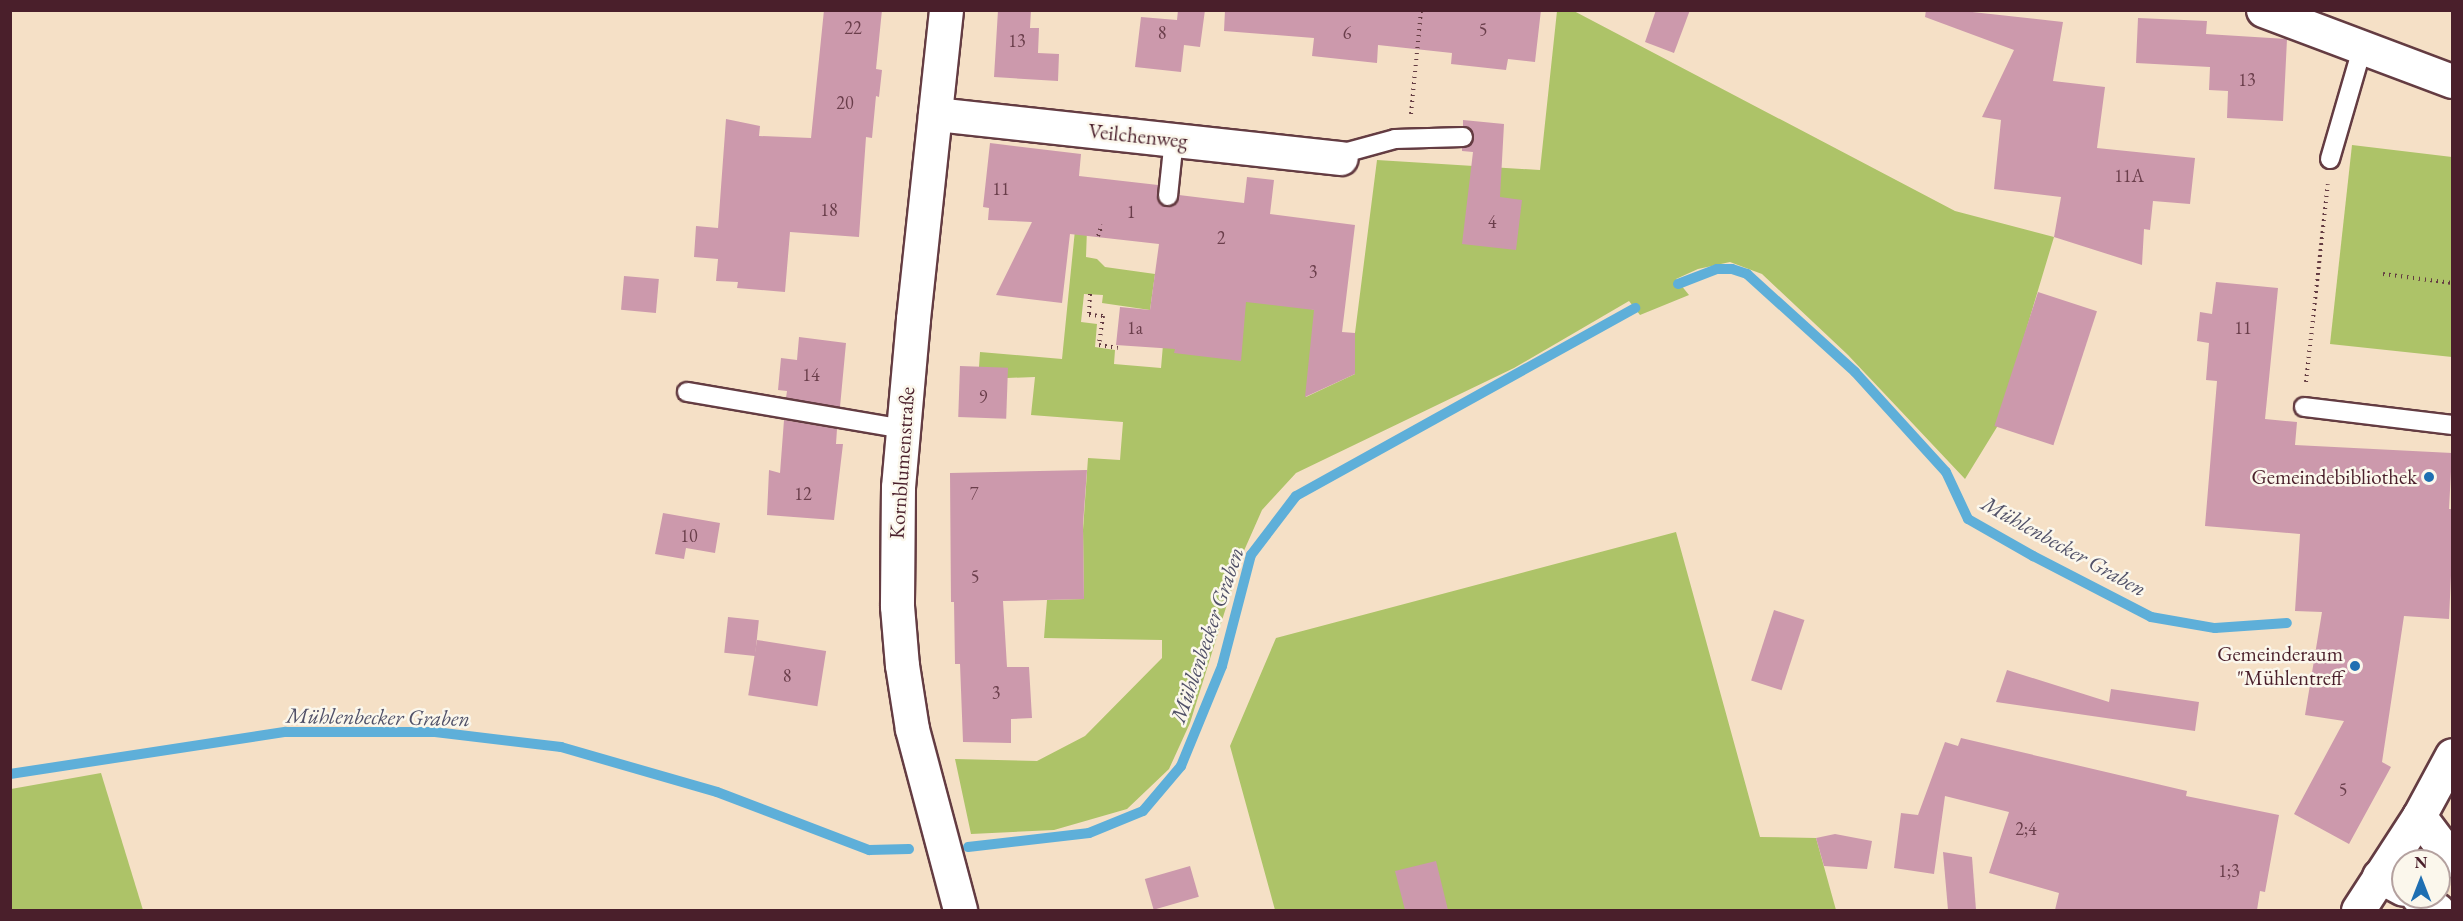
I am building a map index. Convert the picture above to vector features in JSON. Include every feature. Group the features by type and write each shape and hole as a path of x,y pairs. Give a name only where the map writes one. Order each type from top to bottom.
{"street":[{"name":"Kornblumenstraße","path":"946,10 903,429 897,536 897,606 902,665 912,729 960,910"},
{"path":"2263,10 2452,81"},
{"name":"Veilchenweg","path":"935,114 1337,157"},
{"path":"2405,849 2419,816 2452,755"},
{"path":"2419,816 2452,860"},
{"path":"2358,910 2391,883"}],"lane":[{"path":"2330,159 2362,49"},
{"path":"1337,157 1395,139 1463,137"},
{"path":"1168,196 1174,139"},
{"path":"687,392 903,429"},
{"path":"2304,407 2452,425"}],"path":[{"path":"1408,138 1421,10"},
{"path":"2304,407 2330,159"},
{"path":"1098,236 1102,225"},
{"path":"2384,274 2452,283"},
{"path":"1090,294 1089,315 1102,316 1100,345 1118,348"}],"green space":[{"path":"1572,10 1955,211 2054,237 1997,427 1965,479 1848,355 1762,274 1730,262 1698,269 1676,279 1689,295 1640,315 1629,301 1514,368 1296,473 1262,510 1243,553 1190,723 1169,769 1127,809 1054,830 971,834 955,759 1037,761 1085,736 1162,658 1162,640 1044,638 1047,600 1084,599 1083,530 1088,458 1120,460 1123,422 1031,415 1035,377 1007,378 979,367 980,352 1062,359 1075,230 1087,229 1086,257 1097,259 1105,267 1155,274 1150,310 1102,303 1103,295 1084,294 1081,322 1097,324 1095,347 1115,350 1114,364 1161,368 1169,275 1328,313 1306,397 1355,374 1355,333 1377,160 1540,170 1557,11"},
{"path":"2352,145 2452,157 2452,357 2330,344"},
{"path":"1676,532 1760,837 1816,838 1836,910 1275,910 1230,746 1276,638"},
{"path":"101,773 143,910 11,910 11,789"}],"building":[{"path":"824,10 882,10 876,69 882,70 879,97 876,96 872,138 866,137 859,237 790,232 785,292 737,288 738,282 716,281 718,259 694,257 696,226 718,228 726,119 760,126 759,136 811,138"},
{"path":"998,10 1031,10 1030,28 1039,28 1038,53 1059,54 1058,81 994,77"},
{"path":"1178,10 1205,10 1200,47 1184,45 1181,72 1135,67 1141,17 1177,20"},
{"path":"1225,10 1541,10 1535,62 1508,59 1506,70 1451,64 1452,53 1378,45 1377,63 1312,56 1314,38 1224,31"},
{"path":"1656,10 1690,10 1674,53 1645,42"},
{"path":"1926,10 1954,10 2063,22 2053,81 2105,87 2097,148 2195,158 2190,204 2153,201 2150,230 2144,229 2142,265 2054,237 2061,197 1994,189 2001,120 1982,117 2014,50 1925,17"},
{"path":"2138,18 2207,21 2206,34 2287,39 2283,121 2227,118 2228,91 2209,90 2210,67 2136,63"},
{"path":"1463,120 1504,124 1500,197 1522,200 1516,250 1462,244 1473,152 1462,151 1462,148 1469,146 1474,137 1472,131 1463,126"},
{"path":"990,143 1081,154 1079,176 1158,185 1158,200 1166,207 1177,203 1179,195 1244,203 1247,177 1274,180 1270,214 1355,225 1342,332 1355,333 1355,374 1305,397 1314,310 1246,302 1241,361 1174,353 1175,349 1116,345 1120,307 1150,310 1159,244 1070,234 1062,303 996,295 1032,222 988,220 989,208 983,207"},
{"path":"624,276 659,279 656,313 621,310"},
{"path":"2216,282 2278,288 2265,419 2297,422 2295,445 2452,453 2449,509 2452,509 2452,554 2449,619 2404,616 2382,762 2391,767 2349,844 2294,814 2344,721 2305,715 2322,612 2295,611 2300,534 2205,526 2217,381 2206,380 2209,343 2197,341 2200,312 2212,314"},
{"path":"2038,292 2097,311 2053,445 1994,426"},
{"path":"799,337 846,343 840,407 786,398 787,391 778,390 781,358 797,360"},
{"path":"960,366 1008,368 1006,419 958,417"},
{"path":"784,420 837,429 836,444 843,444 834,520 767,515 769,470 780,473"},
{"path":"1087,470 1083,524 1084,599 1003,601 1007,667 1029,667 1032,718 1011,719 1011,743 963,742 960,664 955,664 954,602 951,602 950,473"},
{"path":"663,513 720,523 715,553 686,548 684,559 655,554"},
{"path":"1774,610 1804,620 1782,690 1751,680"},
{"path":"728,617 759,620 755,656 724,653"},
{"path":"757,640 826,651 817,706 748,695"},
{"path":"2007,670 2109,702 2111,689 2199,702 2195,731 1996,702"},
{"path":"1961,738 2187,791 2186,796 2279,815 2265,892 2260,891 2257,910 2055,910 2059,893 1989,873 2009,812 1945,796 1934,874 1894,868 1901,813 1918,815 1945,742 1958,746"},
{"path":"1835,834 1872,841 1867,869 1824,866 1816,838"},
{"path":"1943,852 1972,857 1976,910 1948,910"},
{"path":"1436,861 1448,910 1405,910 1395,871"},
{"path":"1190,866 1199,897 1154,910 1145,879"}],"waterway":[{"name":"Mühlenbecker Graben","path":"1678,284 1717,269 1732,269 1747,274 1855,372 1946,472 1968,519 2033,556 2151,617 2215,628 2287,623"},
{"name":"Mühlenbecker Graben","path":"968,847 1089,833 1143,811 1181,766 1222,666 1251,555 1296,496 1635,308"},
{"name":"Mühlenbecker Graben","path":"10,774 286,732 435,732 561,747 717,792 869,850 909,849"}],"place":[{"name":"Gemeindebibliothek","path":"2429,477"},
{"name":"Gemeinderaum \"Mühlentreff","path":"2355,666"}]}
